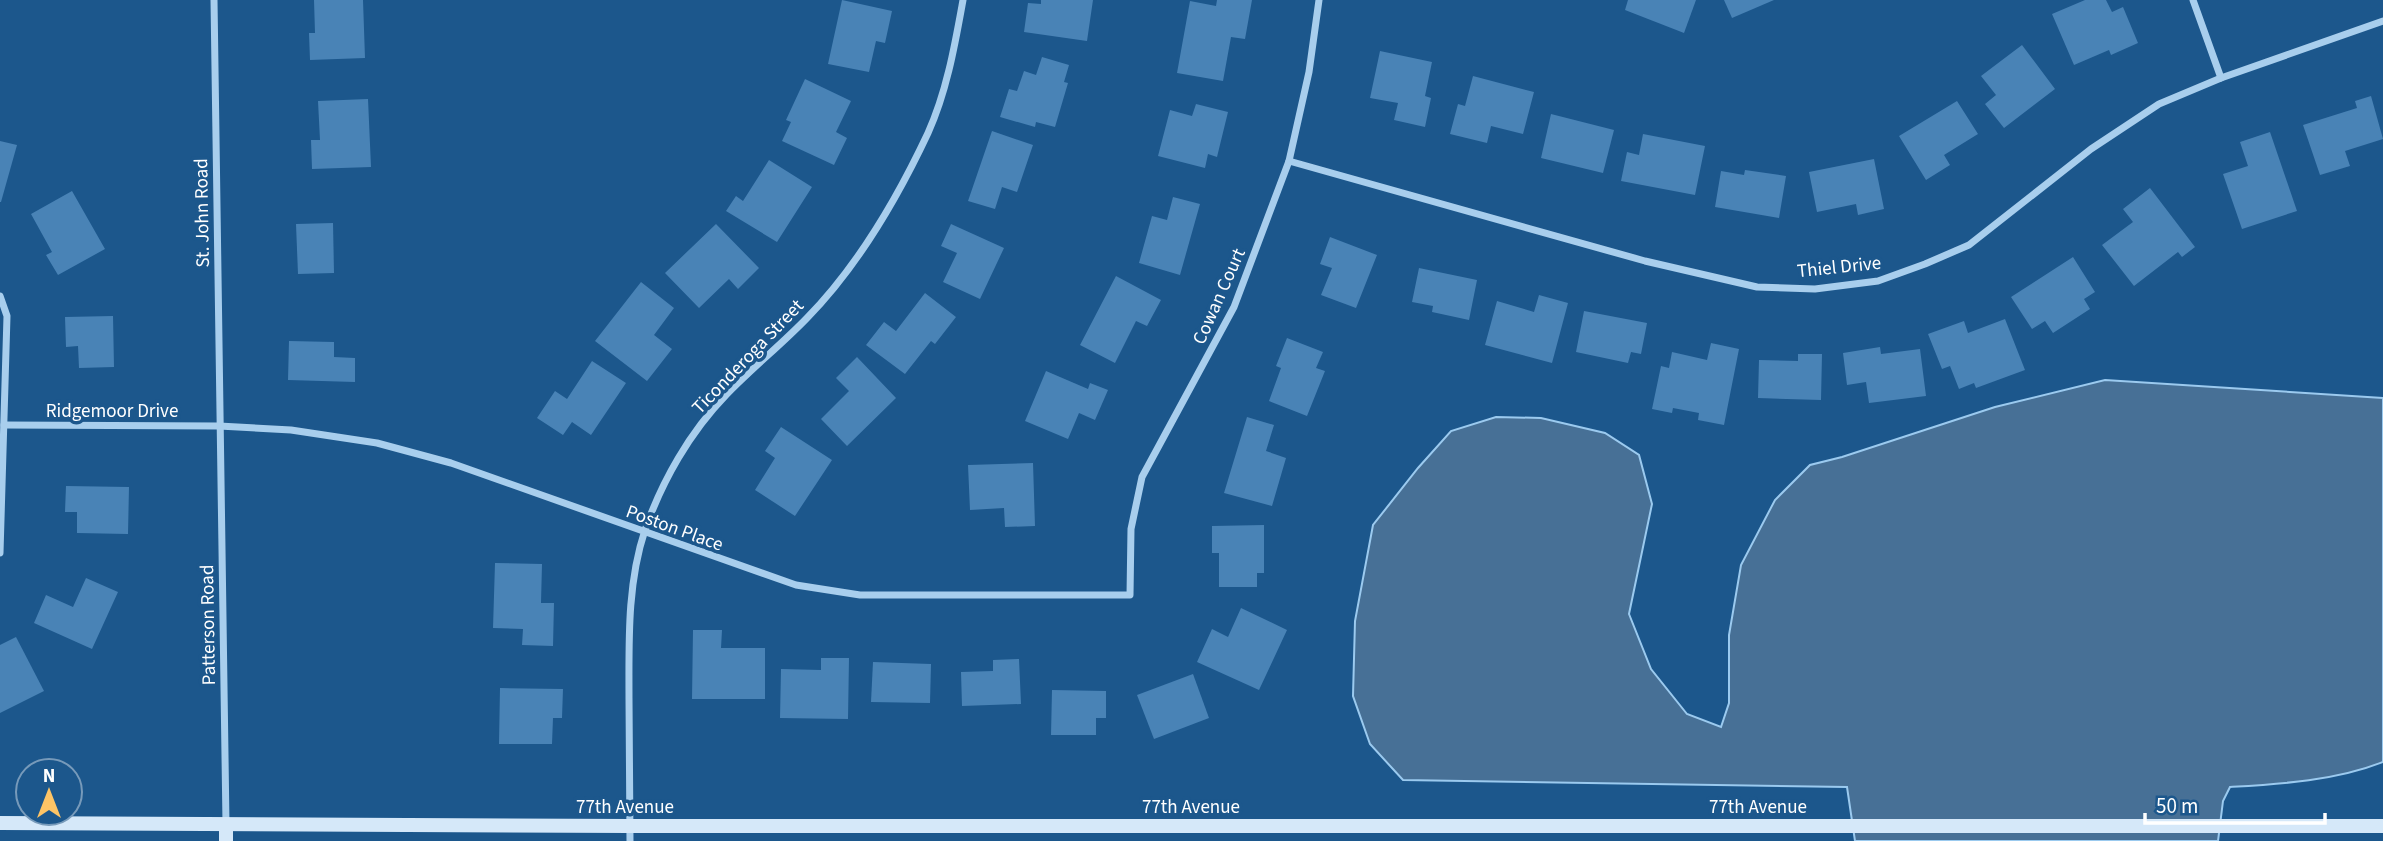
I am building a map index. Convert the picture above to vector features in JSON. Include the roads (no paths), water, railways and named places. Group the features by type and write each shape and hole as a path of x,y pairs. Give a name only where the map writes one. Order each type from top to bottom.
{"street":[{"name":"St. John Road","path":"214,0 219,426"},
{"name":"Ticonderoga Street","path":"630,841 629,645 632,582 645,532 664,483 693,435 725,396 807,317 849,270 887,210 929,131 953,57 963,0"},
{"name":"Cowan Court","path":"1130,595 1131,529 1142,478 1234,307 1289,161 1309,72 1319,0"},
{"path":"2193,0 2221,78"},
{"name":"Thiel Drive","path":"1289,161 1645,261 1757,287 1815,289 1878,281 1969,245 2091,149 2159,104 2221,78 2383,21"},
{"path":"0,296 7,316 0,553"},
{"name":"Ridgemoor Drive","path":"4,425 219,426"},
{"name":"Poston Place","path":"219,426 291,430 377,443 451,463 796,585 860,595 1130,595"},
{"name":"Patterson Road","path":"219,426 226,824"},
{"name":"77th Avenue","path":"0,823 630,826 2383,826"},
{"path":"226,824 226,841"}],"water":[{"path":"2105,380 2383,398 2383,762 2346,774 2288,783 2230,787 2223,801 2218,841 1855,841 1847,787 1403,780 1370,744 1353,696 1355,621 1373,525 1451,431 1496,417 1541,418 1605,433 1639,455 1652,504 1629,614 1651,669 1687,714 1721,727 1729,703 1729,635 1741,565 1775,500 1810,465 1995,407"}]}
